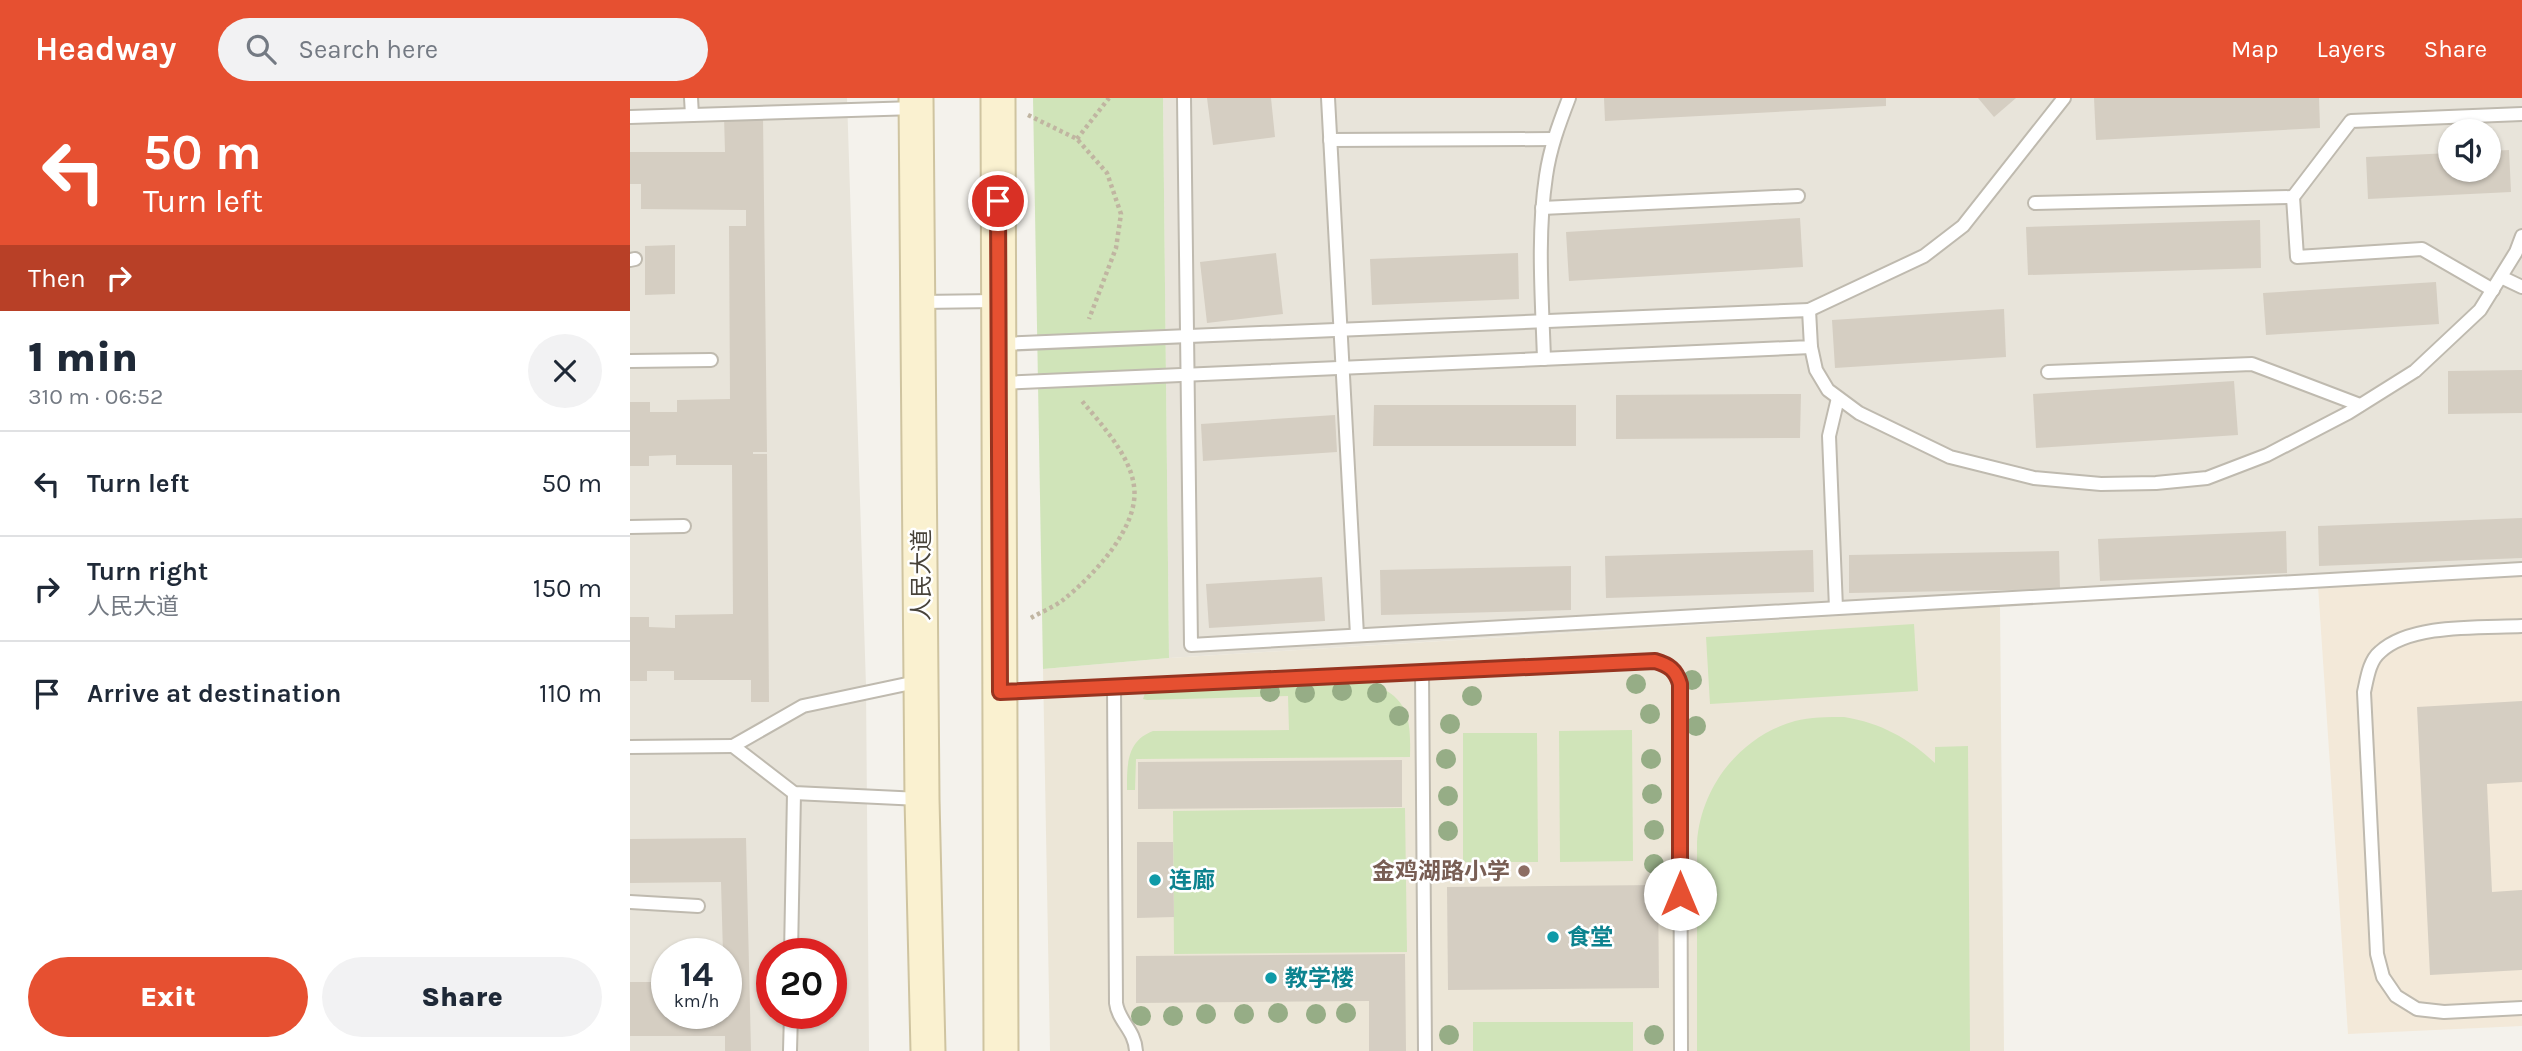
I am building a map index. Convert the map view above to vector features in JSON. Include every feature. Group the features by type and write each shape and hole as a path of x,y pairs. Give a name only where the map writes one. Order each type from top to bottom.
{"main road":[{"path":"998,98 1001,1051"},
{"name":"人民大道","path":"916,103 922,799 928,1051"}],"lane":[{"path":"691,98 692,115"},
{"path":"1184,98 1191,645 2522,569"},
{"path":"1328,98 1357,635"},
{"path":"1544,359 1542,208 1553,139 1569,98"},
{"path":"999,344 1809,310 1924,256 1963,226 2064,98"},
{"path":"630,117 916,103"},
{"path":"2493,290 2422,248 2297,257 2292,197 2351,121 2522,114"},
{"path":"1330,140 1553,139"},
{"path":"1542,208 1798,196"},
{"path":"2035,203 2292,197"},
{"path":"1809,310 1811,347 1816,370 1828,390 1859,413 1950,457 2034,478 2101,484 2156,483 2207,478 2267,455 2360,405 2415,371 2480,310 2516,251 2522,236"},
{"path":"2501,277 2522,287"},
{"path":"919,302 999,301"},
{"path":"999,383 1811,347"},
{"path":"630,360 711,360"},
{"path":"2048,372 2252,364 2360,405"},
{"path":"1836,608 1829,436 1839,398"},
{"path":"630,527 684,526"},
{"path":"2522,626 2436,631 2394,643 2378,653 2370,667 2364,692 2377,954 2383,977 2396,996 2417,1009 2444,1012 2522,1008"},
{"path":"1000,692 1655,661 1669,666 1680,684 1681,1051"},
{"path":"1422,672 1425,1051"},
{"path":"630,747 733,746 803,706 921,681"},
{"path":"1114,687 1116,1003 1117,1011 1134,1037 1136,1051"},
{"path":"733,746 794,793 922,799"},
{"path":"791,938 794,793"},
{"path":"630,902 698,906"},
{"path":"790,1051 791,1029"}],"path":[{"path":"1077,139 1109,98"}],"shaded area":[{"path":"630,98 847,98 866,686 869,1051 630,1051"},
{"path":"1163,98 2522,98 2522,573 1169,658"},
{"path":"2522,573 2522,1026 2348,1034 2318,586"},
{"name":"金鸡湖路小学","path":"2000,606 2004,1051 1050,1051 1043,669 1169,658"}],"green space":[{"path":"1033,98 1163,98 1169,658 1043,669"},
{"path":"1914,624 1918,691 1710,704 1706,637"},
{"path":"1367,682 1392,694 1405,710 1410,731 1410,757 1136,759 1135,790 1127,790 1128,763 1133,748 1144,735 1153,731 1289,730 1288,696 1147,700 1143,699 1145,693"},
{"path":"1844,717 1870,723 1893,733 1915,746 1935,763 1935,747 1968,746 1970,1051 1697,1051 1697,842 1706,802 1727,766 1757,738 1795,721"},
{"path":"1632,730 1633,861 1560,862 1559,731"},
{"path":"1463,733 1537,733 1538,862 1463,862"},
{"path":"1405,808 1407,952 1174,954 1173,811"},
{"path":"1473,1022 1633,1022 1633,1051 1473,1051"}],"building":[{"path":"1207,98 1271,98 1275,137 1213,145"},
{"path":"1604,98 1886,98 1886,106 1605,121"},
{"path":"1978,98 2016,98 1994,117"},
{"path":"2094,98 2319,98 2320,128 2096,140"},
{"path":"724,116 763,116 767,452 753,454 767,454 769,702 751,702 751,680 674,680 674,671 647,671 647,681 630,681 630,617 649,617 649,627 675,628 675,615 733,614 732,465 676,465 676,455 649,456 649,466 630,466 630,402 650,402 650,412 677,412 677,400 730,399 729,226 746,226 746,210 641,209 641,184 630,184 630,152 725,152"},
{"path":"2501,150 2509,150 2511,192 2368,199 2366,157 2438,154 2438,182 2501,182"},
{"path":"1800,218 1803,267 1569,281 1566,232"},
{"path":"2260,220 2261,268 2028,275 2026,227"},
{"path":"675,245 675,294 645,295 645,246"},
{"path":"1276,253 1283,314 1207,323 1200,262"},
{"path":"1518,253 1519,299 1372,305 1370,259"},
{"path":"2436,282 2439,324 2266,335 2263,293"},
{"path":"2004,309 2006,357 1835,368 1832,320"},
{"path":"2522,370 2522,413 2448,414 2448,371"},
{"path":"2234,381 2238,435 2036,448 2033,394"},
{"path":"1801,394 1800,438 1616,439 1616,395"},
{"path":"1374,405 1576,405 1576,446 1373,446"},
{"path":"1335,415 1337,452 1203,461 1201,424"},
{"path":"2522,518 2522,558 2319,566 2318,526"},
{"path":"2286,531 2287,573 2100,581 2098,539"},
{"path":"1813,550 1814,592 1606,598 1605,556"},
{"path":"2059,551 2060,589 1849,593 1849,555"},
{"path":"1571,566 1571,610 1381,615 1380,570"},
{"path":"1322,577 1325,621 1209,628 1206,584"},
{"path":"2522,701 2522,782 2487,784 2492,892 2522,890 2522,970 2430,975 2417,707"},
{"path":"1402,760 1402,807 1138,809 1138,762"},
{"path":"746,838 751,1051 725,1051 725,1036 630,1036 630,982 651,982 651,1029 742,1029 742,938 723,938 721,882 630,883 630,839"},
{"name":"连廊","path":"1137,842 1173,842 1174,917 1137,918"},
{"name":"食堂","path":"1658,885 1659,988 1448,990 1447,887"},
{"name":"教学楼","path":"1405,954 1406,1051 1369,1051 1369,1001 1136,1003 1136,956"}],"place":[{"name":"金鸡湖路小学","path":"1524,871"},
{"name":"连廊","path":"1155,880"},
{"name":"食堂","path":"1553,937"},
{"name":"教学楼","path":"1271,978"}],"route":[{"path":"998,201 1000,692 1655,661 1663,663 1674,671 1680,684 1680,894"}]}
